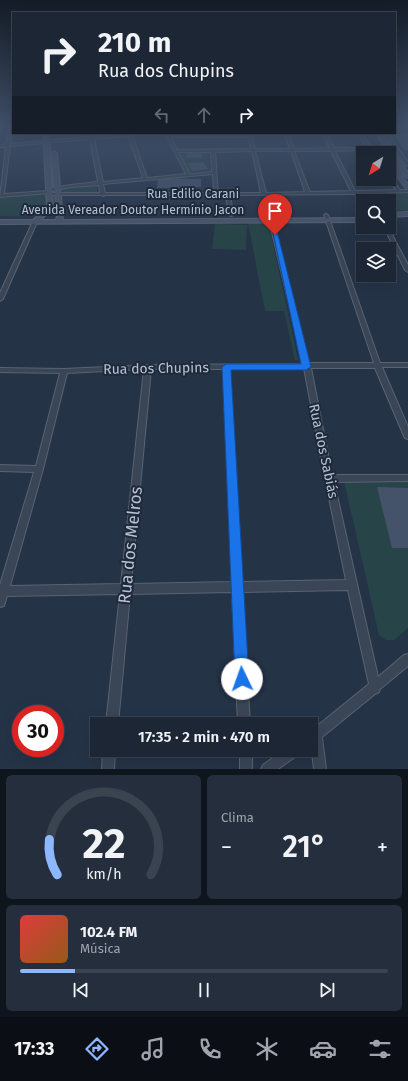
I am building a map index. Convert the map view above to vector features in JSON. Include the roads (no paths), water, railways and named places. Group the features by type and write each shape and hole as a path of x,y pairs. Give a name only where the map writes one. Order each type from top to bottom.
{"street":[{"path":"1,196 6,176 6,164"},
{"path":"0,299 37,219 50,207 49,164"},
{"path":"53,164 58,191 59,218"},
{"path":"98,164 103,194"},
{"path":"140,164 145,179"},
{"path":"183,164 188,174"},
{"path":"214,164 216,194"},
{"path":"256,164 264,194"},
{"path":"296,164 308,193"},
{"path":"340,164 354,192"},
{"path":"399,164 408,176"},
{"path":"396,171 408,189"},
{"path":"58,191 102,183 188,174 215,173"},
{"path":"0,177 6,176"},
{"path":"395,186 399,191"},
{"name":"Rua Edilio Carani","path":"1,196 58,191 103,194 264,194 399,191 408,189"},
{"path":"228,194 231,216"},
{"path":"396,215 408,214"},
{"name":"Avenida Vereador Doutor Hermínio Jacon","path":"59,218 271,218 356,215"},
{"name":"Avenida Vereador Doutor Hermínio Jacon","path":"0,222 59,218 231,216 271,218"},
{"name":"Avenida Vereador Doutor Hermínio Jacon","path":"0,217 37,219"},
{"path":"326,217 378,366 408,436"},
{"name":"Avenida Vereador Doutor Hermínio Jacon","path":"326,217 356,219"},
{"name":"Rua dos Sabiás","path":"271,218 306,367 375,688"},
{"path":"396,220 408,220"},
{"path":"390,234 408,270"},
{"name":"Rua dos Chupins","path":"0,370 64,371 148,367 306,367 408,365"},
{"name":"Rua dos Melros","path":"113,717 148,367"},
{"path":"226,367 244,717"},
{"path":"0,602 1,591 39,468 64,371"},
{"path":"0,468 39,468"},
{"path":"329,479 408,478"},
{"path":"1,591 352,585"},
{"path":"318,734 408,660"},
{"path":"108,769 109,757"},
{"path":"246,757 246,769"},
{"path":"267,769 285,757"},
{"path":"317,757 320,769"}]}
